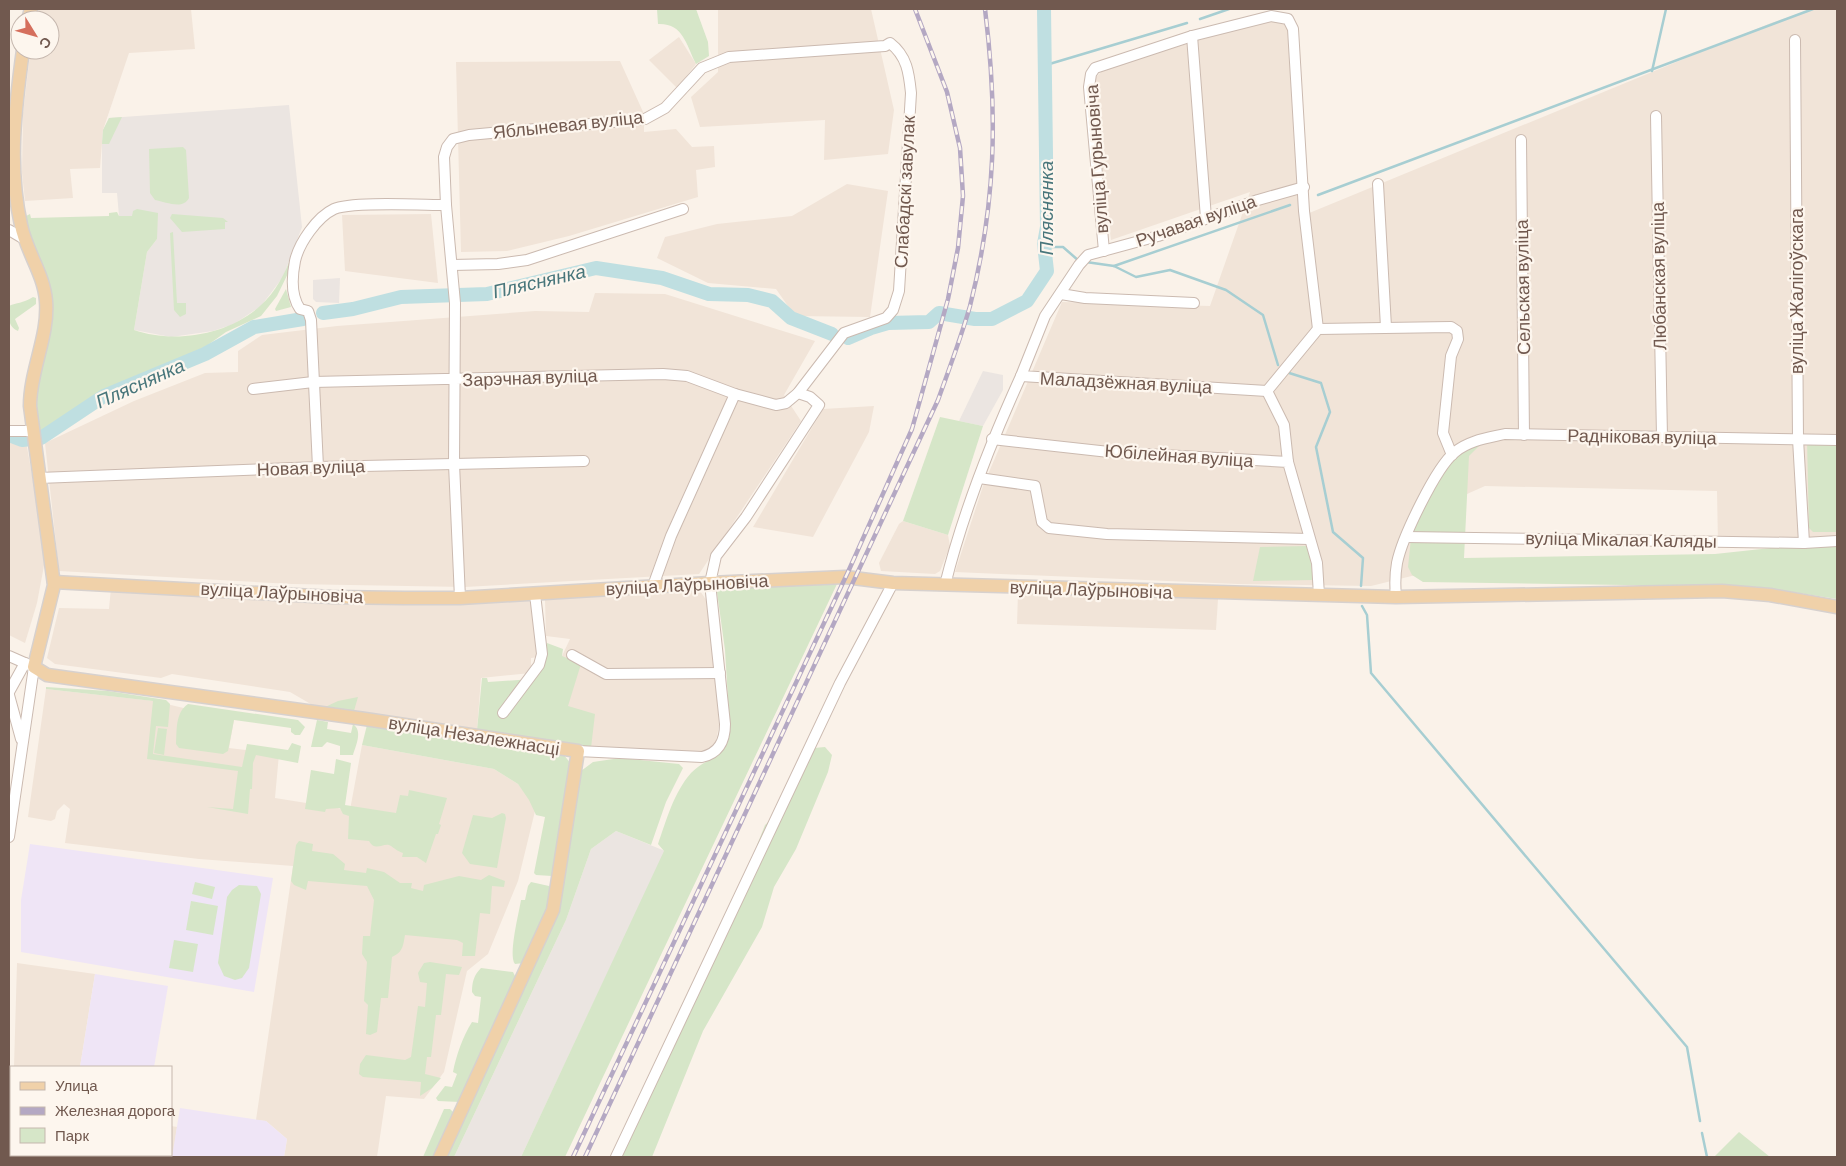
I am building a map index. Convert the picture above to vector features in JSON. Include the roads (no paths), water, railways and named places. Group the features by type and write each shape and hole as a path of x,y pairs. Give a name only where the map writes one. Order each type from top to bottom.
{"main road":[{"path":"21,60 11,127 14,209 45,290 47,309 31,387 32,432 54,582 29,665"},
{"name":"вуліца Лаўрыновіча","path":"54,582 332,597 460,598 710,582 845,577 892,583 945,585 1396,597 1722,590 1770,595 1837,607"},
{"name":"вуліца Незалежнасці","path":"29,665 47,675 365,719 578,752 553,910 440,1157"}],"street":[{"path":"1206,218 1192,36 1271,16 1288,19 1293,30 1304,211 1318,329 1267,391 1284,425 1288,462 1318,569 1319,595"},
{"name":"вуліца Гурыновіча","path":"1104,251 1089,87 1091,74 1096,68 1192,36"},
{"name":"вуліца Жалігоўскага","path":"1795,40 1798,439 1804,543"},
{"name":"Яблыневая вуліца","path":"460,598 454,464 455,290 446,205 444,157 450,143 457,137 645,119 665,108 702,68 729,57 885,46 890,43 900,52"},
{"name":"Слабадскі завулак","path":"798,393 844,333 875,324 886,318 893,310 900,283 911,93 908,67 900,52"},
{"name":"Любанская вуліца","path":"1656,116 1662,437"},
{"name":"Сельская вуліца","path":"1521,140 1524,435"},
{"path":"1378,184 1386,327"},
{"name":"Ручавая вуліца","path":"1088,255 1304,187"},
{"path":"318,467 311,320 308,312 300,309 296,304 292,274 296,257 302,244 323,217 333,210 348,206 446,205"},
{"path":"452,265 498,264 527,260 683,209"},
{"path":"9,230 26,240"},
{"name":"Маладзёжная вуліца","path":"1088,255 1044,316 1021,376 1267,391"},
{"path":"1061,294 1084,298 1194,303"},
{"path":"1318,329 1448,326 1457,331 1458,339 1450,356 1443,433 1452,455 1435,477 1406,538 1397,562 1394,585 1396,597"},
{"name":"Зарэчная вуліца","path":"253,389 313,382 675,374 687,376 735,394 776,405 786,403 798,393"},
{"path":"945,585 958,533 992,439 1021,376"},
{"path":"578,752 702,757 712,754 720,746 725,733 710,582 716,556 746,517 819,405 810,397 798,393"},
{"path":"652,586 671,536 735,394"},
{"path":"9,431 32,432"},
{"name":"Радніковая вуліца","path":"1452,455 1464,446 1482,439 1505,434 1837,440"},
{"name":"Юбілейная вуліца","path":"992,439 1109,452 1288,462"},
{"name":"Новая вуліца","path":"39,478 318,467 584,461"},
{"path":"979,478 1035,486 1042,522 1049,528 1107,534 1309,539"},
{"name":"вуліца Мікалая Каляды","path":"1406,538 1804,543 1837,541"},
{"path":"616,1157 840,683 892,583"},
{"path":"502,713 539,665 541,646 535,594"},
{"path":"572,655 606,674 720,673"},
{"path":"9,656 29,665"},
{"path":"22,743 9,693 29,665"},
{"path":"9,838 22,743 29,665"}],"waterway":[{"name":"Пляснянка","path":"848,338 888,323 929,322 939,313 975,319 992,319 1027,301 1047,271 1044,244 1047,227 1044,9"},
{"path":"1200,19 1229,9"},
{"path":"1652,71 1666,9"},
{"path":"1318,195 1813,9"},
{"path":"1046,65 1187,23"},
{"path":"1114,266 1290,205"},
{"path":"1044,244 1050,247 1063,247 1079,261"},
{"path":"1086,262 1114,266 1136,277 1170,270 1226,290 1263,315 1278,365"},
{"name":"Пляснянка","path":"323,313 353,309 401,297 487,294 596,268 662,278 709,294 748,295 772,301 791,318 832,334"},
{"name":"Пляснянка","path":"9,435 22,440 41,438 104,396 205,354 254,327 303,319"},
{"path":"1286,372 1321,383 1330,412 1316,447 1333,532 1363,558 1361,586"},
{"path":"1362,606 1367,615 1371,673 1687,1047 1700,1121"},
{"path":"1702,1133 1707,1157"}],"railway":[{"path":"573,1157 848,572 912,429 948,299 958,248 963,196 960,148 947,92 915,9"},
{"path":"585,1157 938,400 955,353 970,306 979,268 990,194 993,122 992,85 985,9"}]}
